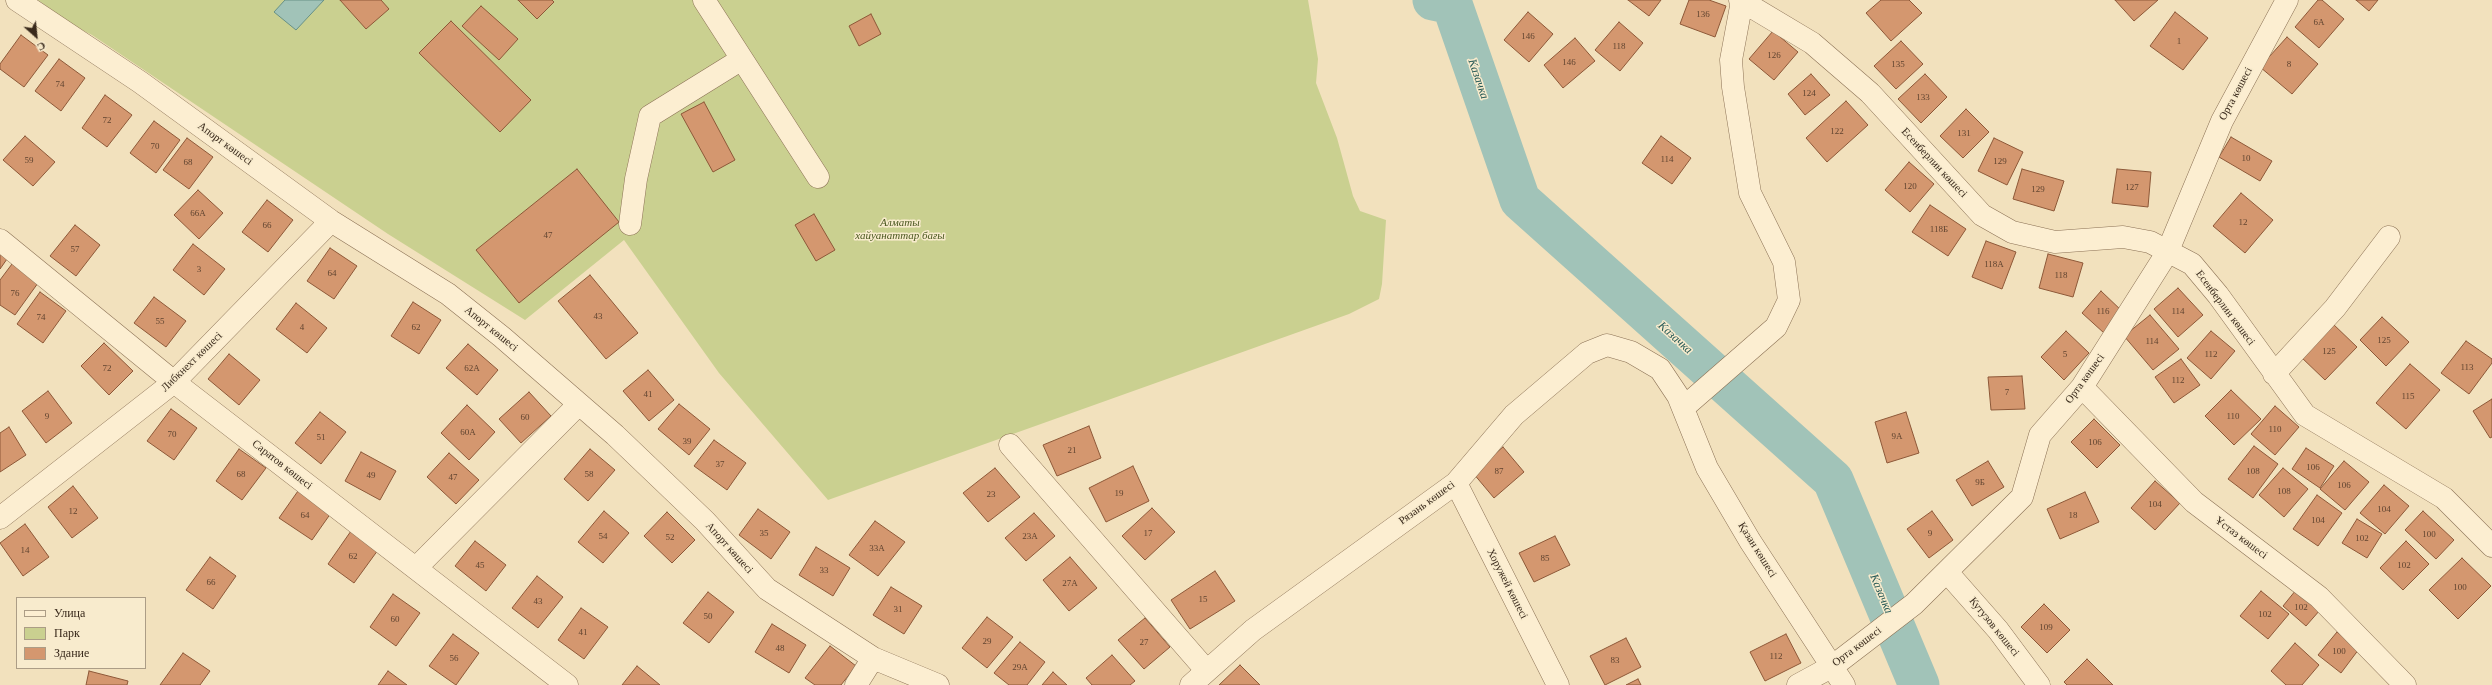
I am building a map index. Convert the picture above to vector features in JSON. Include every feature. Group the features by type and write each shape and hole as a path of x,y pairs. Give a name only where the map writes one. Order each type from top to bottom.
{"street":[{"name":"Апорт көшесі","path":"17,0 140,82 331,221 448,294 502,337 580,404 704,521 767,589 874,658 938,685"},
{"path":"704,0 818,177"},
{"path":"1690,403 1776,327 1789,300 1784,262 1750,193 1733,87 1732,60 1741,0"},
{"name":"Есенберлин көшесі","path":"1741,0 1812,43 1870,93 1977,209 1988,218 2012,232 2055,242 2123,237 2150,242 2167,253 2192,264 2218,295 2274,374 2305,414 2444,498 2492,546"},
{"name":"Орта көшесі","path":"1798,685 1838,661 1914,604 2022,497 2040,435 2082,388 2167,253 2222,121 2287,0"},
{"path":"630,224 636,179 650,116 742,59"},
{"name":"Либкнехт көшесі","path":"0,518 174,382 331,221"},
{"path":"2274,374 2334,308 2389,237"},
{"name":"Саратов көшесі","path":"0,240 174,382 567,685"},
{"name":"Рязань көшесі","path":"1191,685 1206,670 1253,630 1314,584 1456,483 1514,416 1587,354 1608,346 1631,352 1660,369 1690,403"},
{"name":"Ұстаз көшесі","path":"2082,388 2194,502 2319,597 2405,685"},
{"name":"Қазан көшесі","path":"1690,403 1707,468 1750,541 1838,661 1844,685"},
{"path":"416,568 580,404"},
{"path":"1010,445 1206,670"},
{"name":"Хоружей көшесі","path":"1456,483 1558,685"},
{"name":"Кутузов көшесі","path":"1947,572 1998,630 2039,685"},
{"path":"856,685 874,658"}],"green space":[{"name":"Алматы хайуанаттар бағы","path":"38,0 1308,0 1318,59 1316,83 1337,138 1353,196 1360,211 1386,220 1382,284 1379,299 1349,314 828,500 719,373 624,240 525,320 388,234 92,35 72,25"}],"water":[{"path":"285,0 324,0 296,30 274,12"}],"building":[{"path":"340,0 381,0 389,9 366,29"},
{"path":"518,0 552,0 554,2 537,19"},
{"path":"1628,0 1661,0 1649,16"},
{"path":"1689,0 1709,0 1726,6 1715,37 1680,24"},
{"path":"1881,0 1909,0 1922,13 1891,41 1866,13"},
{"path":"2115,0 2158,0 2134,21"},
{"path":"2318,0 2322,0 2344,19 2319,48 2295,27"},
{"path":"2356,0 2378,0 2369,11"},
{"path":"481,6 518,39 499,60 462,26"},
{"path":"1528,12 1553,34 1529,62 1504,40"},
{"path":"2175,12 2208,38 2183,70 2150,46"},
{"path":"871,14 881,34 859,46 849,26"},
{"path":"451,21 531,100 500,132 419,53"},
{"path":"1619,22 1643,43 1620,71 1595,50"},
{"path":"1773,31 1798,52 1774,80 1749,59"},
{"path":"21,35 48,55 24,87 0,69 0,64"},
{"path":"2287,37 2318,64 2292,94 2260,67"},
{"path":"1575,38 1595,61 1563,88 1544,65"},
{"path":"1901,41 1923,64 1896,89 1874,66"},
{"path":"59,59 85,78 61,111 35,91"},
{"path":"1811,74 1830,95 1805,115 1788,94"},
{"path":"1925,74 1947,97 1921,123 1898,99"},
{"path":"105,95 132,115 107,147 82,128"},
{"path":"1846,101 1868,125 1827,162 1806,138"},
{"path":"704,102 735,160 713,172 681,114"},
{"path":"1966,109 1989,132 1963,158 1940,136"},
{"path":"154,121 180,140 156,173 130,153"},
{"path":"25,136 55,162 33,186 3,160"},
{"path":"1661,136 1691,158 1672,184 1642,163"},
{"path":"2231,137 2272,161 2260,181 2219,157"},
{"path":"187,138 213,157 189,189 163,170"},
{"path":"1994,138 2023,152 2007,185 1978,171"},
{"path":"1909,162 1934,184 1910,212 1885,190"},
{"path":"577,169 619,222 519,303 476,250"},
{"path":"2022,169 2064,181 2054,211 2013,199"},
{"path":"2117,169 2151,172 2148,207 2112,203"},
{"path":"198,190 223,213 199,239 174,215"},
{"path":"2241,193 2273,220 2245,253 2213,226"},
{"path":"267,200 293,220 268,252 242,232"},
{"path":"1930,205 1966,229 1948,256 1912,232"},
{"path":"814,214 835,250 816,261 795,225"},
{"path":"75,225 100,245 76,276 50,256"},
{"path":"1986,241 2016,252 2002,289 1972,277"},
{"path":"193,244 225,269 204,295 173,270"},
{"path":"330,248 357,266 334,299 307,281"},
{"path":"0,253 7,259 0,269"},
{"path":"2048,254 2083,263 2073,297 2039,288"},
{"path":"12,264 38,283 15,315 0,305 0,280"},
{"path":"590,275 638,333 606,359 558,301"},
{"path":"2178,288 2203,315 2178,337 2154,309"},
{"path":"2101,291 2123,312 2104,333 2082,313"},
{"path":"40,292 66,311 43,343 17,324"},
{"path":"154,297 186,321 166,347 134,323"},
{"path":"413,302 441,320 419,354 391,336"},
{"path":"296,303 327,328 307,353 276,329"},
{"path":"2150,315 2179,349 2153,370 2124,336"},
{"path":"2382,317 2409,342 2386,366 2360,340"},
{"path":"2332,323 2357,347 2325,380 2300,356"},
{"path":"2066,331 2089,353 2064,380 2041,357"},
{"path":"2211,331 2235,351 2211,379 2187,358"},
{"path":"2466,341 2492,359 2492,363 2469,394 2441,373"},
{"path":"104,343 133,371 109,395 81,366"},
{"path":"468,344 498,370 477,395 446,368"},
{"path":"229,354 260,380 239,405 208,379"},
{"path":"2181,359 2200,385 2174,403 2155,377"},
{"path":"2410,364 2440,390 2406,429 2376,403"},
{"path":"648,370 674,400 649,421 623,391"},
{"path":"2022,376 2025,409 1991,410 1988,377"},
{"path":"2231,390 2261,419 2234,445 2205,416"},
{"path":"48,391 72,423 46,443 22,411"},
{"path":"529,392 551,416 521,443 499,419"},
{"path":"2492,399 2492,437 2490,438 2473,411"},
{"path":"679,404 710,429 689,455 658,429"},
{"path":"467,405 495,432 469,460 441,433"},
{"path":"2275,406 2299,427 2275,455 2251,434"},
{"path":"171,409 197,428 174,460 147,441"},
{"path":"320,412 346,432 321,464 295,443"},
{"path":"1906,412 1919,453 1887,463 1875,422"},
{"path":"2094,419 2120,445 2097,468 2071,442"},
{"path":"1089,426 1101,458 1057,476 1043,445"},
{"path":"9,427 26,455 0,472 0,433"},
{"path":"714,440 746,463 727,490 694,466"},
{"path":"2254,446 2278,464 2253,498 2228,479"},
{"path":"1503,447 1524,472 1494,498 1473,473"},
{"path":"2306,448 2334,466 2320,488 2292,469"},
{"path":"239,449 266,468 242,500 216,481"},
{"path":"590,449 615,470 588,501 564,479"},
{"path":"361,452 396,471 380,500 345,481"},
{"path":"449,453 479,480 456,504 427,477"},
{"path":"1988,461 2004,487 1972,506 1956,480"},
{"path":"2344,461 2369,482 2345,510 2320,489"},
{"path":"1133,466 1149,501 1106,522 1089,488"},
{"path":"995,468 1020,497 988,522 963,493"},
{"path":"2283,468 2308,489 2284,517 2259,495"},
{"path":"2155,481 2180,503 2155,530 2131,508"},
{"path":"2384,485 2409,506 2385,534 2360,513"},
{"path":"73,486 98,518 72,538 48,507"},
{"path":"298,491 331,513 312,540 279,518"},
{"path":"2085,492 2099,522 2060,539 2047,509"},
{"path":"2317,495 2342,513 2318,546 2293,529"},
{"path":"1152,508 1175,532 1145,560 1122,536"},
{"path":"758,509 790,532 771,559 739,535"},
{"path":"604,511 629,533 603,563 578,542"},
{"path":"1932,511 1953,540 1929,558 1907,529"},
{"path":"2423,511 2454,540 2436,559 2405,530"},
{"path":"667,512 695,540 672,563 644,536"},
{"path":"1034,513 1055,536 1026,561 1005,538"},
{"path":"2357,519 2382,534 2367,558 2342,543"},
{"path":"875,521 905,542 878,576 849,555"},
{"path":"25,524 49,557 23,576 0,543"},
{"path":"351,531 378,550 354,583 328,564"},
{"path":"1555,536 1570,565 1534,582 1519,553"},
{"path":"475,541 506,565 486,591 455,566"},
{"path":"2406,541 2429,564 2403,590 2380,568"},
{"path":"816,547 850,568 833,596 799,575"},
{"path":"210,557 236,576 213,609 186,590"},
{"path":"1070,557 1097,588 1069,611 1043,580"},
{"path":"2462,558 2491,586 2458,619 2429,590"},
{"path":"1215,571 1235,601 1190,629 1171,600"},
{"path":"537,576 563,597 538,628 512,608"},
{"path":"891,587 922,606 904,634 873,615"},
{"path":"2296,590 2320,610 2306,626 2283,606"},
{"path":"2261,591 2289,614 2268,639 2240,616"},
{"path":"708,592 734,612 709,643 683,623"},
{"path":"393,594 420,613 396,646 370,627"},
{"path":"2044,604 2070,630 2047,653 2021,627"},
{"path":"581,608 608,627 584,659 558,640"},
{"path":"987,617 1013,637 987,668 962,648"},
{"path":"1145,618 1170,647 1144,669 1118,640"},
{"path":"772,624 806,645 789,673 755,652"},
{"path":"2337,632 2359,649 2341,673 2318,655"},
{"path":"453,634 479,653 456,685 429,666"},
{"path":"1786,634 1801,663 1765,681 1750,652"},
{"path":"1626,638 1641,667 1605,685 1590,656"},
{"path":"1020,642 1045,662 1027,685 1009,685 994,673"},
{"path":"2295,643 2319,665 2302,685 2286,685 2271,671"},
{"path":"830,646 856,666 841,685 815,685 805,678"},
{"path":"183,653 210,671 200,685 160,685"},
{"path":"1112,655 1135,681 1130,685 1092,685 1086,678"},
{"path":"2087,659 2113,685 2067,685 2064,682"},
{"path":"1240,665 1260,685 1219,685"},
{"path":"637,666 660,685 622,685"},
{"path":"89,671 128,681 127,685 86,685"},
{"path":"388,671 407,685 378,685"},
{"path":"1053,672 1067,685 1042,685"},
{"path":"1638,679 1641,685 1626,685"}],"waterway":[{"name":"Казачка","path":"1433,0 1452,4 1520,200 1833,480 1919,685"}]}
